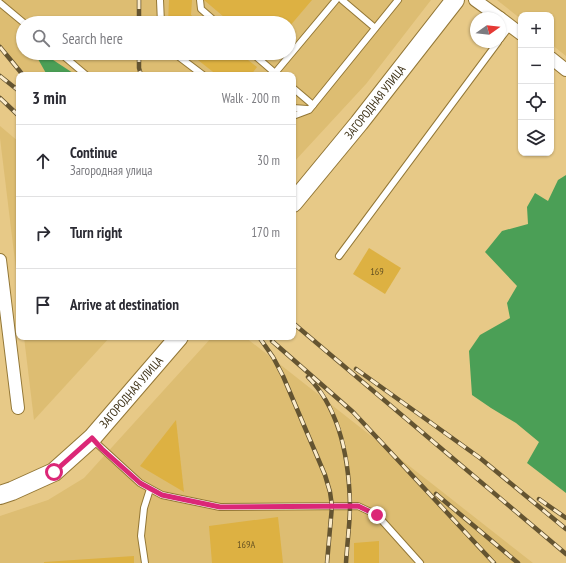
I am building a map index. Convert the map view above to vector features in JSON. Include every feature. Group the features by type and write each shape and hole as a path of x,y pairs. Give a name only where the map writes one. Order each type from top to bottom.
{"main road":[{"name":"ЗАГОРОДНАЯ УЛИЦА","path":"296,199 364,117 455,0"},
{"name":"ЗАГОРОДНАЯ УЛИЦА","path":"0,495 54,472 92,438 176,340"}],"street":[{"path":"475,0 491,12"},
{"path":"506,23 518,32"},
{"path":"554,60 566,70"},
{"path":"0,260 18,408"}],"lane":[{"path":"160,0 161,16"},
{"path":"200,0 201,9 209,16"},
{"path":"296,49 336,0"},
{"path":"342,0 376,28"},
{"path":"296,114 311,107 398,0"},
{"path":"0,3 16,16"},
{"path":"339,256 494,48"},
{"path":"68,60 82,72"},
{"path":"183,60 199,72"},
{"path":"260,60 274,72"},
{"path":"278,72 287,60"},
{"path":"296,91 311,107"},
{"path":"296,108 311,107"},
{"path":"92,438 140,483 162,495 220,507 358,506 377,515 420,563"},
{"path":"145,563 141,536 144,508 150,488"}],"shaded area":[{"path":"0,0 431,0 366,84 296,160 296,72 24,72 0,51"},
{"path":"497,0 566,0 566,56 554,46 554,12 518,12 518,17"},
{"path":"39,60 53,60 71,72 45,72"},
{"path":"0,126 16,139 16,269 0,138"},
{"path":"566,175 566,493 527,463 539,442 516,423 472,395 469,351 480,335 510,318 507,303 517,286 485,252 502,231 528,224 527,207 535,193 548,201 558,180"},
{"path":"24,340 107,340 34,420"},
{"path":"209,340 249,340 533,563 0,563 0,516 48,500 84,478"}],"building":[{"path":"169,0 192,0 191,15 192,16 168,16"},
{"path":"204,0 312,0 296,19 296,16 223,16"},
{"path":"198,60 248,60 257,67 253,72 213,72"},
{"path":"369,248 401,268 385,294 353,274"},
{"path":"176,420 184,492 140,466"},
{"path":"278,517 283,563 212,563 209,526"},
{"path":"379,541 379,563 354,563 354,543"},
{"path":"134,556 134,563 44,563 44,562"}],"railway":[{"path":"139,0 139,16"},
{"path":"0,47 21,72"},
{"path":"139,60 140,72"},
{"path":"0,76 16,89"},
{"path":"0,98 16,113"},
{"path":"296,326 566,554"},
{"path":"261,340 273,357 283,376 325,475 332,506 327,563"},
{"path":"272,341 353,412 494,563"},
{"path":"356,369 480,458 566,529"},
{"path":"308,377 319,390 336,420 345,453 348,471 350,505 346,563"},
{"path":"436,494 518,563"},
{"path":"539,499 566,518"}],"route":[{"path":"54,472 92,438 140,483 162,495 220,507 358,506 377,515"}]}
